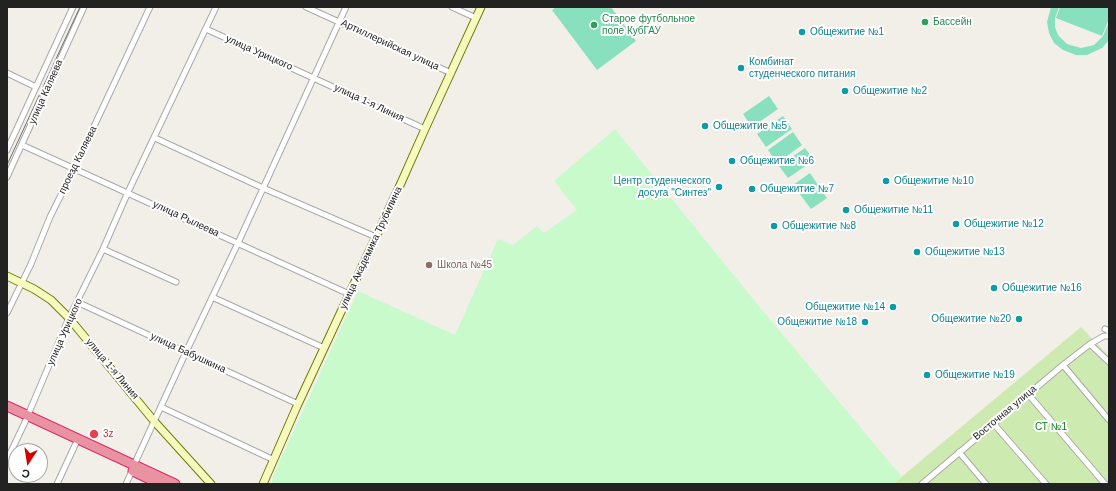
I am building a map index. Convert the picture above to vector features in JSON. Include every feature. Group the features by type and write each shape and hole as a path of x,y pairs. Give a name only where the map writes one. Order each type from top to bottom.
{"highway":[{"path":"7,406 76,443 133,468 175,484"},
{"path":"7,411 27,418 133,468 160,484"}],"main road":[{"name":"улица Академика Трубилина","path":"259,484 265,482 298,404 481,7"},
{"path":"7,276 21,282 51,300 69,318"},
{"name":"улица 1-я Линия","path":"69,318 154,421 210,483"}],"street":[{"name":"улица Каляева","path":"7,150 9,142 73,7"},
{"name":"улица Каляева","path":"7,177 84,7"},
{"name":"проезд Каляева","path":"7,313 31,264 50,217 150,7"},
{"name":"улица Урицкого","path":"7,460 27,418 69,318 103,249 128,192 216,7"},
{"name":"Артиллерийская улица","path":"306,7 451,73"},
{"path":"126,484 346,7"},
{"path":"452,7 476,18"},
{"name":"улица Урицкого","path":"206,29 313,77"},
{"path":"7,74 36,87"},
{"name":"улица 1-я Линия","path":"313,77 425,129"},
{"path":"155,138 263,188 376,237"},
{"name":"улица Рылеева","path":"22,145 349,294"},
{"path":"103,249 176,282"},
{"path":"212,298 324,348"},
{"name":"улица Бабушкина","path":"77,302 298,404"},
{"name":"Восточная улица","path":"925,483 959,452 1063,365 1090,344 1104,336 1109,336"},
{"path":"1090,344 1109,362"},
{"path":"1063,365 1109,420"},
{"path":"1028,394 1105,484"},
{"path":"161,407 274,460"},
{"path":"993,423 1046,484"},
{"path":"57,484 76,443"},
{"path":"959,452 986,484"}],"green space":[{"name":"Старое футбольное поле КубГАУ","path":"556,7 611,7 636,41 597,70 552,10"},
{"path":"1051,7 1059,7 1055,18 1055,27 1058,35 1067,44 1081,48 1094,45 1103,36 1109,22 1109,40 1102,48 1087,55 1076,55 1063,50 1054,43 1049,33 1047,22"},
{"path":"1060,7 1109,7 1109,19 1102,36 1056,18"},
{"path":"769,96 778,109 752,127 743,114"},
{"path":"783,116 792,129 766,147 757,134"},
{"path":"615,129 758,305 902,477 893,484 272,484 273,476 358,291 455,335 498,239 513,245 537,226 544,233 577,210 554,181"},
{"path":"793,132 802,145 777,163 768,150"},
{"path":"805,148 814,160 788,178 779,166"},
{"path":"810,173 818,185 802,197 793,185"},
{"path":"818,186 827,198 811,209 802,197"},
{"name":"СТ №1","path":"1081,327 1109,356 1109,484 893,484"}],"tram line":[{"path":"7,165 80,7"}],"place":[{"name":"Бассейн","path":"925,22"},
{"name":"Старое футбольное поле КубГАУ","path":"594,25"},
{"name":"Общежитие №1","path":"802,32"},
{"name":"Комбинат студенческого питания","path":"741,68"},
{"name":"Общежитие №2","path":"845,91"},
{"name":"Общежитие №5","path":"705,126"},
{"name":"Общежитие №6","path":"732,161"},
{"name":"Общежитие №10","path":"886,181"},
{"name":"Центр студенческого досуга \"Синтез\"","path":"719,187"},
{"name":"Общежитие №7","path":"752,189"},
{"name":"Общежитие №11","path":"846,210"},
{"name":"Общежитие №12","path":"956,224"},
{"name":"Общежитие №8","path":"774,226"},
{"name":"Общежитие №13","path":"917,252"},
{"name":"Школа №45","path":"429,265"},
{"name":"Общежитие №16","path":"994,288"},
{"name":"Общежитие №14","path":"893,307"},
{"name":"Общежитие №20","path":"1019,319"},
{"name":"Общежитие №18","path":"865,322"},
{"name":"Общежитие №19","path":"927,375"},
{"name":"3z","path":"94,434"}]}
